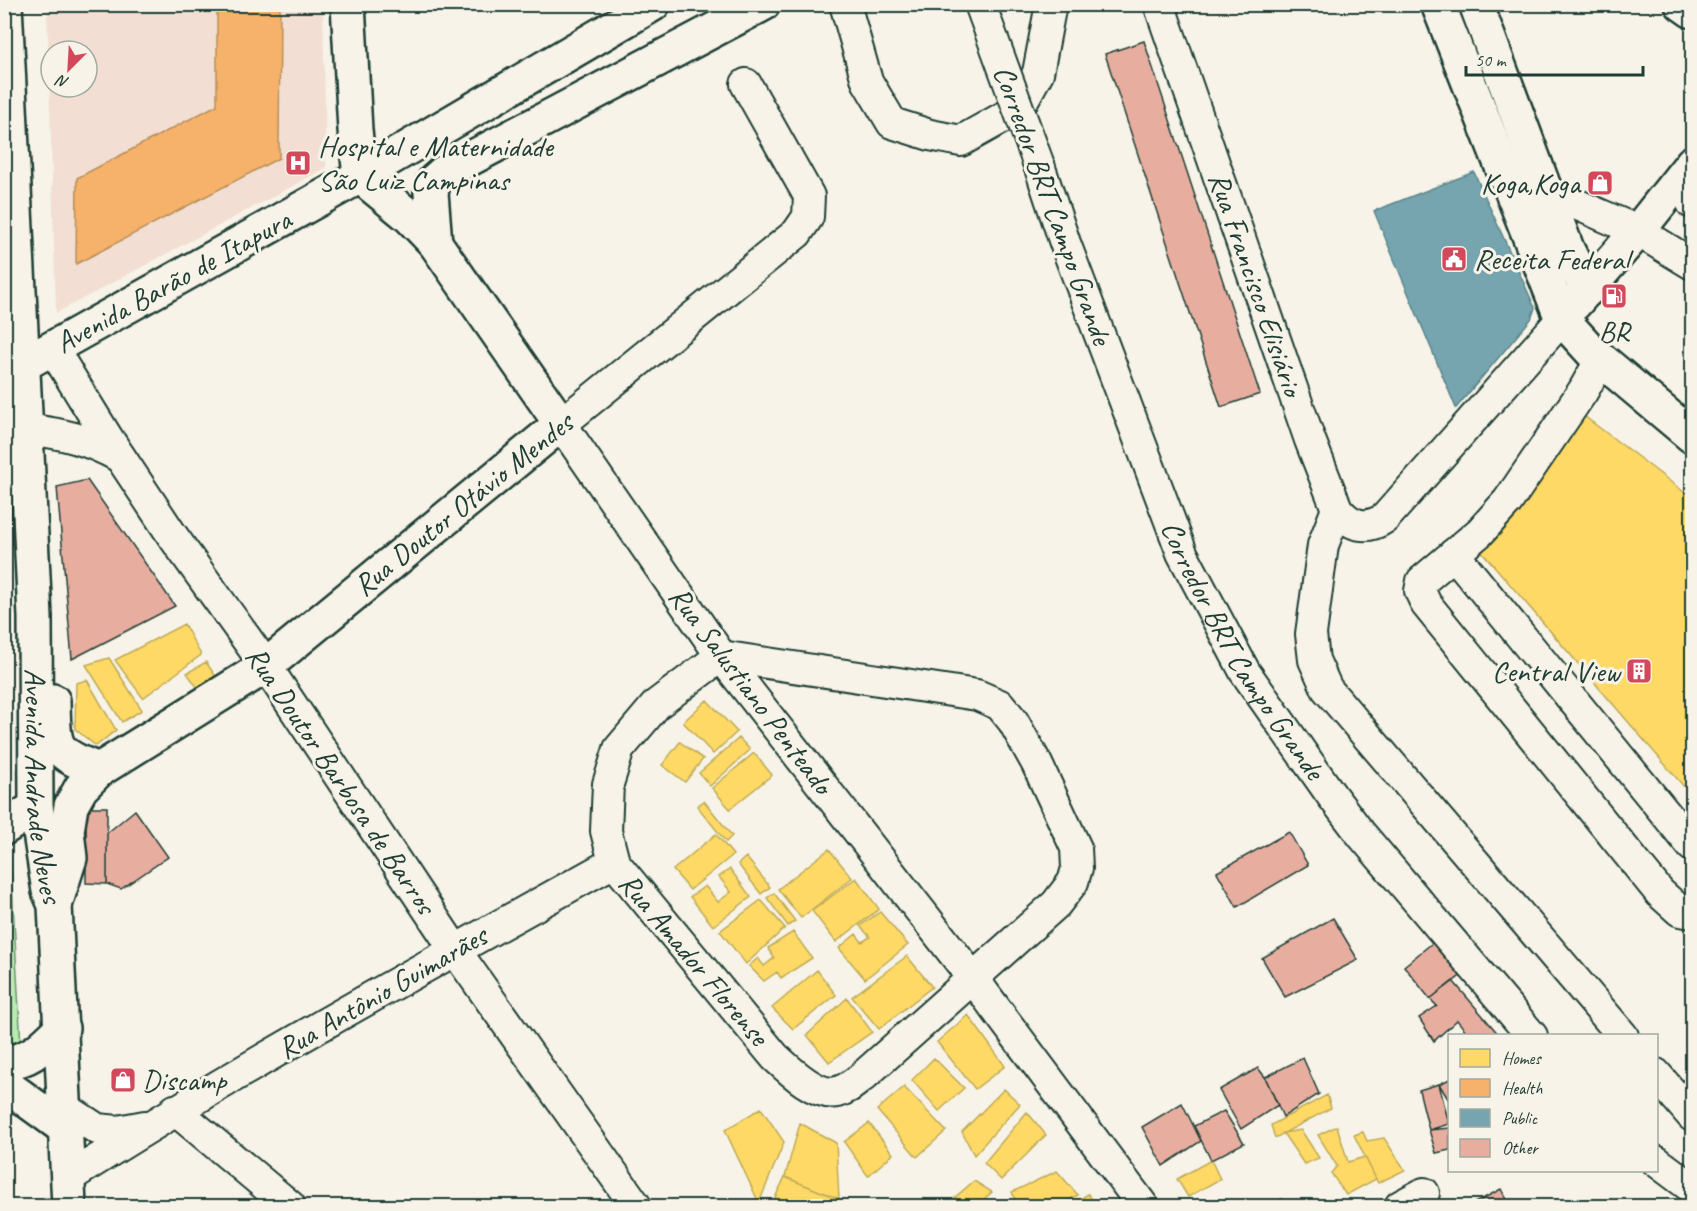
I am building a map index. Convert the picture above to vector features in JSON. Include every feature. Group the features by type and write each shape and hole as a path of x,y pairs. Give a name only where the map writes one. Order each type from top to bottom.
{"main road":[{"name":"Avenida Andrade Neves","path":"5,4 14,369 27,429 35,617 36,807 49,891 55,905 69,1192"},
{"path":"348,4 360,176"},
{"name":"Avenida Barão de Itapura","path":"14,369 360,176 653,4"},
{"path":"435,243 431,193 434,181 443,173 763,4"},
{"path":"1438,4 1562,318 1592,352 1692,436"},
{"path":"1476,4 1567,249 1587,290"},
{"path":"1682,4 1692,11"},
{"path":"1562,318 1638,231 1690,166"},
{"name":"Rua Salustiano Penteado","path":"360,176 410,217 435,243 561,424"},
{"name":"Rua Doutor Otávio Mendes","path":"55,905 70,858 67,831 71,806 81,788 99,770 266,666 561,424"},
{"path":"35,617 51,643 54,737 66,756 99,770"},
{"path":"4,828 36,807"},
{"path":"4,1063 20,1062 62,1029"},
{"path":"4,1084 66,1118"}],"street":[{"name":"Corredor BRT Campo Grande","path":"980,4 1065,243 1182,554 1245,672 1361,834 1531,1034"},
{"path":"846,10 867,81 892,123 930,135 961,141 1018,109 1038,74 1051,4"},
{"name":"Rua Francisco Elisiário","path":"1159,4 1310,440 1337,509"},
{"name":"Rua Doutor Otávio Mendes","path":"561,424 797,233 808,217 809,196 746,84"},
{"path":"1690,166 1692,203"},
{"path":"1546,191 1638,231 1692,264"},
{"path":"1562,318 1385,518 1374,526 1365,526 1348,520 1337,509 1323,545 1311,634 1314,660 1327,689 1622,1034"},
{"name":"Rua Doutor Barbosa de Barros","path":"53,349 172,536 266,666 455,950 636,1206"},
{"path":"1602,359 1583,391 1494,519 1422,581 1420,591 1426,604 1660,893 1680,911 1692,913"},
{"name":"Rua Salustiano Penteado","path":"561,424 721,656 972,977 1143,1206"},
{"path":"27,429 55,432 93,442 120,457"},
{"path":"1454,554 1692,846"},
{"name":"Rua Amador Florense","path":"721,656 977,694 1000,705 1013,721 1037,764 1076,848 1077,868 1073,882 1056,904 847,1089 834,1094 814,1088 797,1077 775,1057 614,862 606,831 608,784 619,749 657,704 721,656"},
{"name":"Rua Antônio Guimarães","path":"69,1192 163,1118 455,950 614,862"},
{"path":"1658,1076 1692,1116"},
{"name":"Rua Antônio Guimarães","path":"66,1118 97,1129 118,1131 163,1118"},
{"path":"163,1118 290,1206"},
{"path":"1658,1162 1692,1188"}],"shaded area":[{"name":"Hospital e Maternidade São Luiz Campinas","path":"47,5 217,5 217,105 77,178 76,263 279,158 280,5 323,5 326,168 56,313 50,99 99,99 99,39 48,39"}],"green space":[{"path":"5,847 10,849 21,1046 5,1058"}],"building: Homes":[{"name":"Central View","path":"1584,416 1692,498 1692,796 1477,546 1525,491"},
{"path":"184,624 201,655 143,698 115,660"},
{"path":"109,658 142,710 122,722 86,665"},
{"path":"206,662 218,680 200,691 187,673"},
{"path":"87,680 116,730 96,746 75,729 76,683"},
{"path":"707,700 737,732 713,754 683,722"},
{"path":"739,738 750,750 710,786 699,773"},
{"path":"680,742 703,759 685,782 662,765"},
{"path":"754,753 772,775 730,809 712,788"},
{"path":"704,801 732,836 726,842 697,806"},
{"path":"716,834 733,855 690,890 673,870"},
{"path":"829,849 852,878 801,918 778,889"},
{"path":"746,857 770,887 761,894 738,864"},
{"path":"730,869 751,897 713,926 690,897 705,886 718,902 731,892 719,877"},
{"path":"856,878 879,909 836,942 812,911"},
{"path":"774,893 795,921 788,926 767,898"},
{"path":"761,900 785,928 746,964 720,931"},
{"path":"880,912 908,945 865,979 839,948 856,934 862,942 870,937 860,926"},
{"path":"793,932 812,958 781,978 777,972 764,981 749,966 758,958 764,966 774,958 768,948"},
{"path":"907,956 932,987 879,1029 852,997"},
{"path":"817,970 836,995 793,1029 772,1008"},
{"path":"847,998 872,1032 829,1062 807,1035"},
{"path":"968,1015 1005,1066 975,1089 937,1042"},
{"path":"934,1058 964,1088 939,1111 912,1080"},
{"path":"904,1087 946,1131 917,1157 877,1110"},
{"path":"1004,1089 1020,1104 974,1155 962,1132"},
{"path":"1327,1095 1331,1108 1275,1138 1271,1125"},
{"path":"761,1108 784,1142 759,1203 725,1130"},
{"path":"1027,1112 1046,1135 1001,1180 984,1163"},
{"path":"800,1123 836,1143 839,1199 785,1177"},
{"path":"869,1123 893,1154 868,1176 844,1142"},
{"path":"1337,1126 1348,1162 1365,1157 1376,1179 1346,1195 1331,1173 1337,1166 1318,1135"},
{"path":"1301,1130 1319,1158 1304,1164 1283,1133"},
{"path":"1363,1132 1367,1141 1384,1138 1405,1170 1378,1183 1354,1135"},
{"path":"1211,1160 1220,1179 1188,1197 1177,1179"},
{"path":"1057,1171 1078,1195 1057,1206 1018,1206 1012,1192"},
{"path":"785,1177 839,1199 836,1206 771,1206"},
{"path":"974,1181 992,1192 976,1206 945,1206"},
{"path":"1088,1194 1097,1206 1069,1206"},
{"path":"736,1200 740,1206 726,1206"}],"building: Health":[{"path":"217,4 280,4 279,158 76,264 77,178 217,105"}],"building: Public":[{"name":"Receita Federal","path":"1474,172 1535,308 1531,319 1456,408 1374,211"}],"building: Other":[{"path":"1144,41 1260,394 1221,407 1105,54"},
{"path":"87,480 175,606 72,659 57,487"},
{"path":"86,807 107,807 107,884 86,883"},
{"path":"135,810 168,857 121,889 107,884 107,833"},
{"path":"1289,832 1308,865 1237,907 1217,872"},
{"path":"1333,918 1358,960 1285,997 1262,958"},
{"path":"1436,940 1463,974 1430,999 1404,966"},
{"path":"1453,981 1498,1034 1468,1034 1457,1020 1434,1041 1419,1018 1437,1006 1430,999"},
{"path":"1303,1058 1319,1094 1283,1117 1265,1077"},
{"path":"1258,1068 1265,1077 1278,1105 1241,1129 1219,1090"},
{"path":"1448,1080 1448,1099 1439,1084"},
{"path":"1439,1084 1448,1124 1429,1130 1419,1090"},
{"path":"1182,1103 1201,1141 1163,1166 1142,1127"},
{"path":"1224,1111 1244,1143 1211,1160 1194,1126"},
{"path":"1448,1128 1448,1150 1436,1153 1429,1130"},
{"path":"1501,1189 1510,1206 1469,1206"},
{"path":"1282,1199 1286,1206 1268,1206"}],"place":[{"name":"Hospital e Maternidade São Luiz Campinas","path":"298,163"},
{"name":"Koga,Koga","path":"1600,183"},
{"name":"Receita Federal","path":"1454,259"},
{"name":"BR","path":"1614,296"},
{"name":"Central View","path":"1639,671"},
{"name":"Discamp","path":"123,1080"}]}
